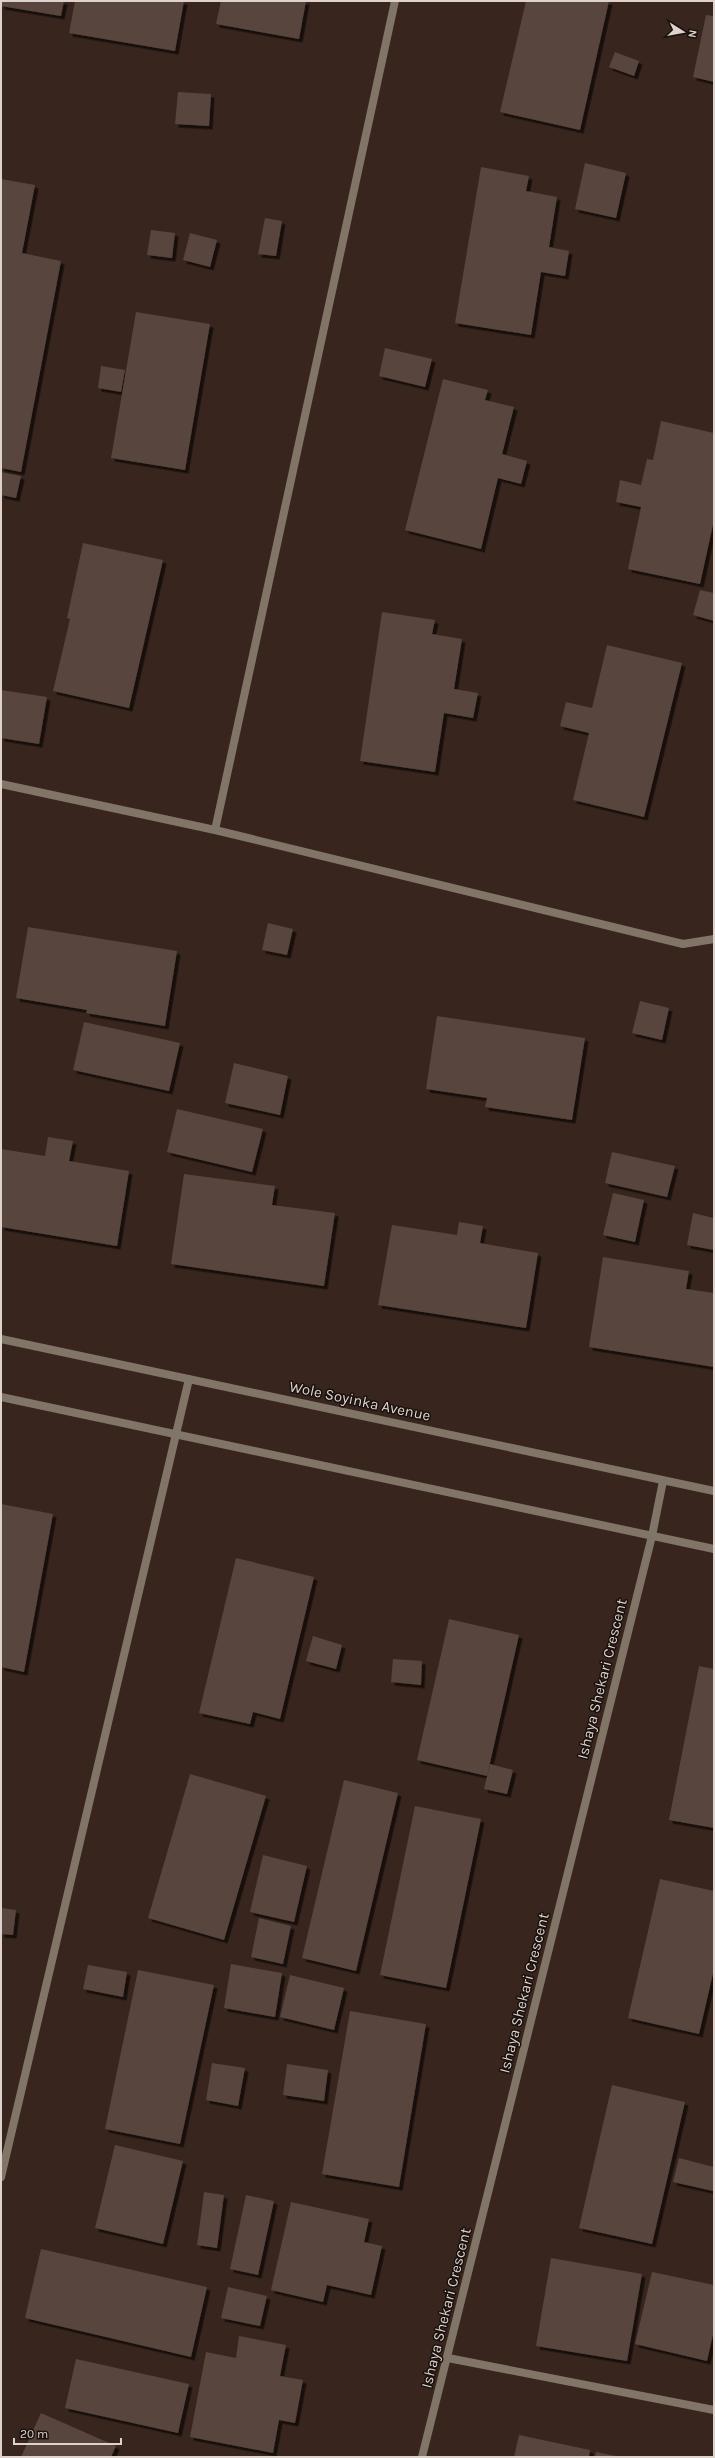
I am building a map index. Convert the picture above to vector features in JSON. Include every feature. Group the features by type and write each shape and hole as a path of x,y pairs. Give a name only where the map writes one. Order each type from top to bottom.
{"street":[{"path":"215,830 395,1"},
{"path":"1,784 215,830 684,944 714,938"},
{"name":"Wole Soyinka Avenue","path":"1,1339 714,1492"},
{"path":"1,2177 189,1379"},
{"path":"1,1397 176,1436 714,1549"},
{"name":"Ishaya Shekari Crescent","path":"422,2457 448,2358 652,1536 663,1481"},
{"path":"448,2358 714,2410"}],"building":[{"path":"1,1 64,1 61,16 1,6"},
{"path":"75,1 184,1 175,51 69,33"},
{"path":"221,1 306,1 299,39 216,24"},
{"path":"526,1 609,1 580,130 500,112"},
{"path":"706,15 714,16 714,82 693,77"},
{"path":"615,52 639,61 634,76 609,67"},
{"path":"178,92 211,94 209,126 175,124"},
{"path":"585,163 626,173 616,218 575,209"},
{"path":"481,167 529,176 526,191 557,197 549,247 569,251 565,276 541,272 531,335 455,323"},
{"path":"1,179 35,185 22,253 61,261 21,472 1,468"},
{"path":"265,218 282,221 276,256 258,254"},
{"path":"151,230 175,233 172,258 147,255"},
{"path":"190,233 217,240 210,267 183,260"},
{"path":"136,312 210,324 185,470 111,458"},
{"path":"385,348 432,359 425,387 379,376"},
{"path":"101,366 125,370 121,392 98,388"},
{"path":"443,379 488,390 485,400 514,407 502,454 527,461 521,484 498,478 481,549 405,530"},
{"path":"661,421 714,433 714,520 700,584 628,569 641,507 616,502 620,480 641,485 647,459 653,460"},
{"path":"1,472 21,476 16,498 1,495"},
{"path":"83,543 163,560 129,708 53,691 70,619 67,618"},
{"path":"700,590 714,593 714,621 693,615"},
{"path":"382,612 435,620 432,634 462,639 454,689 478,693 473,718 444,713 435,772 360,761"},
{"path":"607,645 682,663 644,817 573,800 589,733 560,726 566,702 592,708"},
{"path":"1,690 47,697 39,744 1,738"},
{"path":"268,923 293,929 287,955 262,950"},
{"path":"28,927 177,951 165,1026 86,1013 87,1010 16,998"},
{"path":"640,1001 669,1008 662,1040 632,1033"},
{"path":"437,1016 585,1038 572,1120 485,1107 487,1098 426,1089"},
{"path":"84,1022 180,1043 169,1091 73,1070"},
{"path":"234,1063 288,1076 280,1115 225,1103"},
{"path":"177,1109 263,1129 252,1172 167,1152"},
{"path":"48,1137 73,1141 69,1161 129,1171 117,1246 1,1227 1,1149 45,1156"},
{"path":"612,1152 675,1166 667,1197 605,1183"},
{"path":"184,1174 275,1186 272,1205 335,1213 324,1286 171,1264"},
{"path":"613,1193 644,1200 635,1242 603,1235"},
{"path":"693,1213 714,1218 714,1250 687,1245"},
{"path":"459,1222 483,1226 480,1243 538,1253 526,1328 378,1305 392,1225 457,1235"},
{"path":"603,1257 689,1271 686,1289 714,1293 714,1367 589,1347"},
{"path":"1,1504 53,1514 24,1672 1,1667"},
{"path":"236,1558 314,1577 280,1719 253,1712 250,1724 199,1713"},
{"path":"449,1619 519,1635 487,1776 417,1760"},
{"path":"313,1636 342,1645 336,1669 306,1661"},
{"path":"393,1659 422,1661 421,1685 391,1682"},
{"path":"699,1666 714,1669 714,1828 669,1820"},
{"path":"490,1764 513,1770 507,1794 484,1789"},
{"path":"190,1774 266,1796 224,1940 148,1918"},
{"path":"344,1780 398,1793 356,1971 302,1958"},
{"path":"415,1806 481,1819 446,1988 380,1975"},
{"path":"263,1855 307,1866 294,1922 250,1912"},
{"path":"660,1879 714,1891 714,1969 699,2034 628,2018"},
{"path":"1,1908 16,1910 13,1935 1,1934"},
{"path":"259,1918 291,1926 283,1964 251,1957"},
{"path":"231,1964 282,1973 275,2017 224,2008"},
{"path":"88,1965 127,1972 123,1997 83,1989"},
{"path":"138,1970 214,1985 180,2144 105,2129"},
{"path":"290,1975 344,1988 334,2030 280,2017"},
{"path":"350,2011 426,2024 399,2187 322,2174"},
{"path":"212,2063 245,2068 238,2106 206,2100"},
{"path":"287,2064 328,2070 324,2101 283,2095"},
{"path":"612,2085 685,2102 652,2244 579,2228"},
{"path":"115,2145 183,2161 163,2244 95,2228"},
{"path":"679,2158 714,2167 713,2191 673,2182"},
{"path":"204,2192 224,2195 217,2248 197,2245"},
{"path":"246,2195 274,2201 258,2275 230,2269"},
{"path":"291,2202 369,2219 364,2242 382,2246 371,2295 327,2285 323,2302 271,2290"},
{"path":"41,2249 207,2287 191,2357 25,2318"},
{"path":"551,2258 642,2274 627,2361 536,2346"},
{"path":"652,2272 714,2285 714,2330 707,2361 635,2344"},
{"path":"228,2287 267,2296 260,2326 221,2318"},
{"path":"239,2336 286,2345 280,2376 303,2380 295,2423 279,2420 273,2453 190,2437 206,2352 236,2358"},
{"path":"76,2359 189,2384 178,2433 65,2408"},
{"path":"41,2413 116,2446 111,2457 21,2457"},
{"path":"519,2435 590,2450 589,2457 514,2457"},
{"path":"596,2452 616,2456 616,2457 595,2457"}]}
